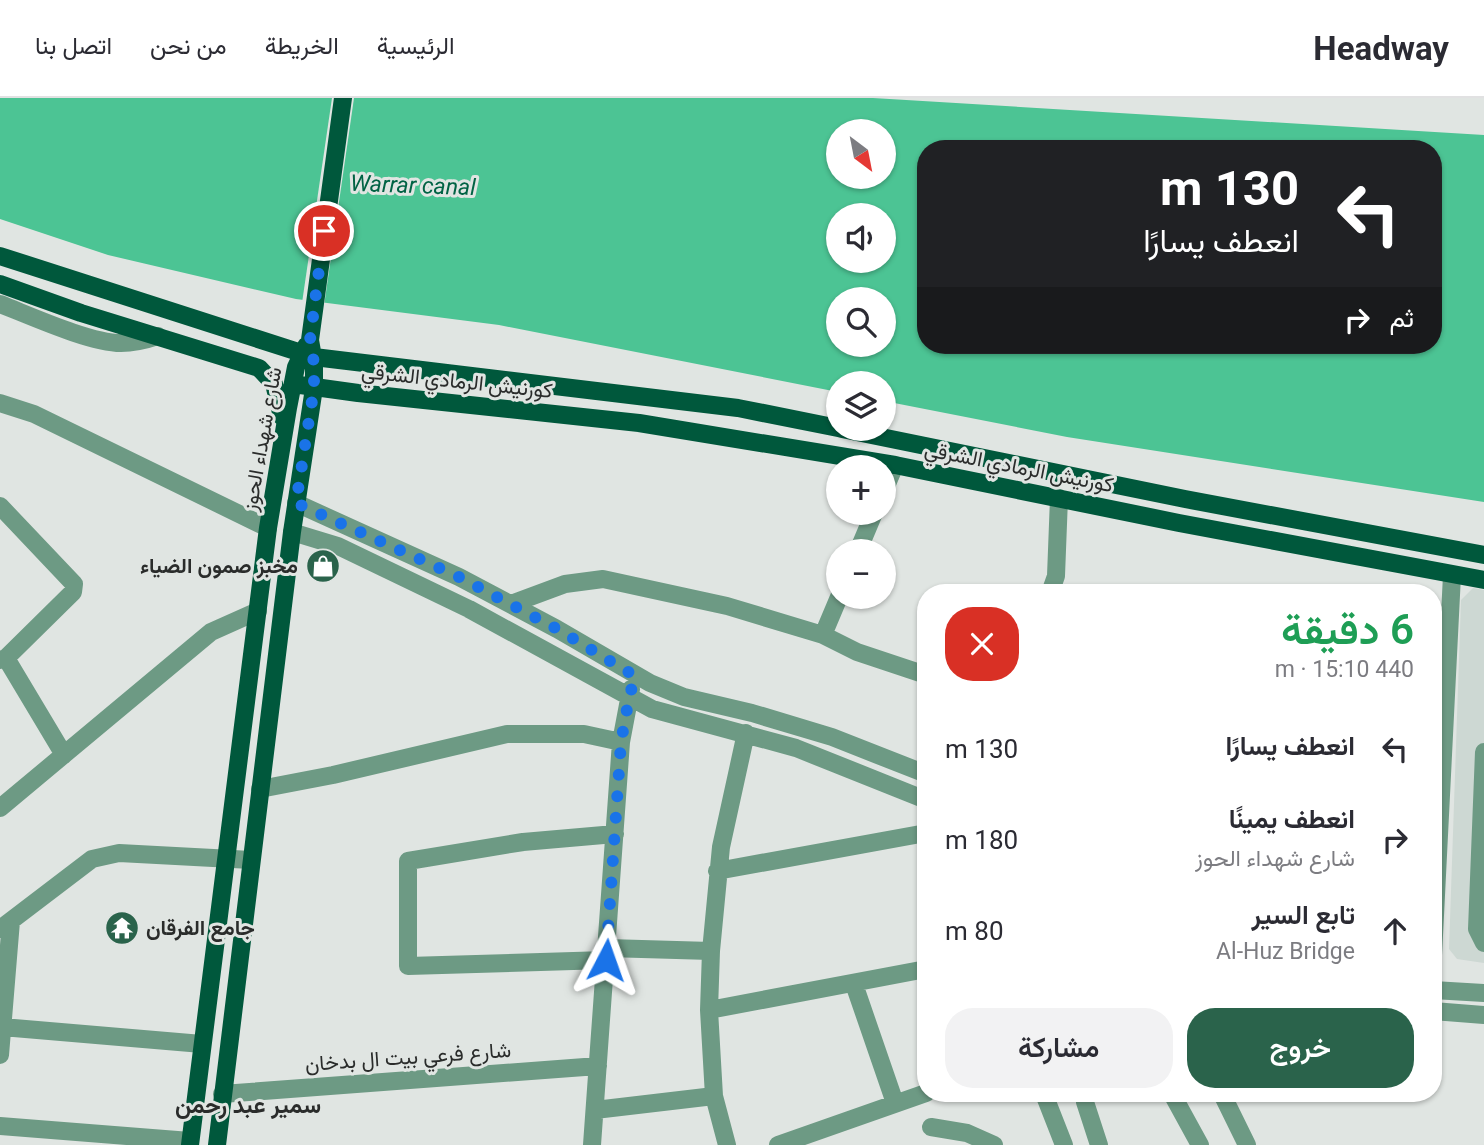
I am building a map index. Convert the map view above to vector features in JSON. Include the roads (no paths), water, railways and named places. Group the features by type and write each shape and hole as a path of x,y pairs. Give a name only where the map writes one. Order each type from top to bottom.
{"main road":[{"path":"308,350 343,98"},
{"name":"كورنيش الرمادي الشرقي","path":"0,256 308,350 738,408 826,425"},
{"path":"0,284 81,313 259,368 267,374 276,390 284,428"},
{"path":"200,348 207,321"},
{"name":"شارع شهداء الحوز","path":"190,1143 268,528 293,384 308,350"},
{"name":"شارع شهداء الحوز","path":"217,1145 292,532 314,388 308,350"},
{"name":"كورنيش الرمادي الشرقي","path":"293,384 639,424 833,455"},
{"path":"308,431 323,407 339,397 358,393"},
{"name":"كورنيش الرمادي الشرقي","path":"896,440 1185,499 1484,555"},
{"name":"كورنيش الرمادي الشرقي","path":"896,465 1179,523 1484,580"},
{"path":"1179,523 1185,499"}],"street":[{"path":"0,304 98,340 139,342 158,336"},
{"path":"0,403 34,414 268,528"},
{"path":"1053,584 1056,576 1059,498"},
{"path":"296,503 417,556 511,604 635,676 684,697 752,713 832,737 917,770"},
{"path":"0,506 74,584 73,593 3,659 64,755"},
{"path":"292,532 338,546 445,598 629,698 664,714 746,733 823,758 917,796"},
{"path":"1442,717 1452,575"},
{"path":"511,604 565,584 603,579 727,606 823,635 857,652 917,672"},
{"path":"823,635 834,609"},
{"path":"0,808 211,632 258,611"},
{"path":"592,1145 621,742 635,676"},
{"path":"727,1145 714,1096 709,1010 711,951 717,871 746,733"},
{"path":"260,789 333,775 507,734 584,734 621,742"},
{"path":"1484,752 1477,929 1484,943"},
{"path":"615,834 523,842 408,861 408,966 606,954 711,951"},
{"path":"717,871 917,835"},
{"path":"0,1055 5,925 92,859 119,853 251,860"},
{"path":"709,1010 917,971"},
{"path":"854,984 895,1103"},
{"path":"1442,990 1484,993"},
{"path":"1442,1012 1484,1015"},
{"path":"2,1027 202,1044"},
{"name":"شارع فرعي بيت ال بدخان","path":"222,1094 598,1066"},
{"path":"595,1110 714,1096"},
{"path":"778,1145 917,1096"},
{"path":"1047,1102 1064,1145"},
{"path":"1085,1102 1099,1145"},
{"path":"1176,1102 1200,1145"},
{"path":"1226,1102 1247,1145"},
{"path":"0,1126 59,1138 190,1143"},
{"path":"931,1127 967,1133 994,1145"}],"water":[{"name":"Warrar canal","path":"0,98 873,98 1484,135 1484,502 1067,437 896,403 896,371 826,371 826,390 499,325 296,299 108,255 0,219"}],"place":[{"name":"مخبز صمون الضياء","path":"323,566"},
{"name":"جامع الفرقان","path":"122,928"}],"district":[{"name":"سمير عبد رحمن","path":"248,1105"}]}
